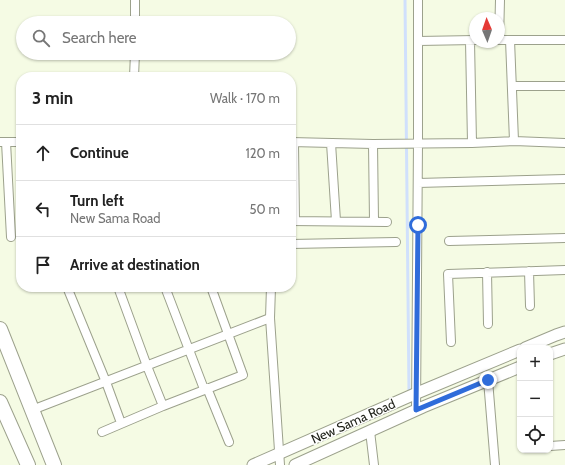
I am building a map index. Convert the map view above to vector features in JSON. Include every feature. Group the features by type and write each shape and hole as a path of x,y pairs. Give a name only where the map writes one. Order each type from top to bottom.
{"highway":[{"path":"0,329 54,465"},
{"path":"0,402 28,465"}],"main road":[{"path":"532,345 565,332"},
{"path":"553,353 565,349"},
{"name":"New Sama Road","path":"253,465 416,393 517,351"},
{"name":"New Sama Road","path":"295,465 416,410 517,368"}],"street":[{"path":"135,0 135,16"},
{"path":"416,410 418,183 415,143 418,0"},
{"path":"500,0 500,12"},
{"path":"418,41 469,40"},
{"path":"505,40 565,40"},
{"path":"510,40 514,141"},
{"path":"472,143 473,48"},
{"path":"134,72 135,60"},
{"path":"512,86 565,86"},
{"path":"296,143 373,144 514,141 565,143"},
{"path":"11,237 3,142 16,142"},
{"path":"331,143 336,221"},
{"path":"373,144 374,222"},
{"path":"418,183 565,179"},
{"path":"296,221 387,222"},
{"path":"449,241 565,238"},
{"path":"296,244 396,242"},
{"path":"451,342 448,274 565,270"},
{"path":"529,271 530,306"},
{"path":"487,272 488,324"},
{"path":"68,292 106,382 121,423"},
{"path":"120,292 163,406"},
{"path":"167,292 188,350 229,442"},
{"path":"102,432 244,374 213,292"},
{"path":"271,292 270,318 280,465"},
{"path":"32,410 270,318"},
{"path":"488,380 495,465"},
{"path":"370,431 374,465"},
{"path":"553,446 565,445"}],"waterway":[{"path":"405,0 409,393 407,393"}],"route":[{"path":"418,225 416,410 488,380"}]}
